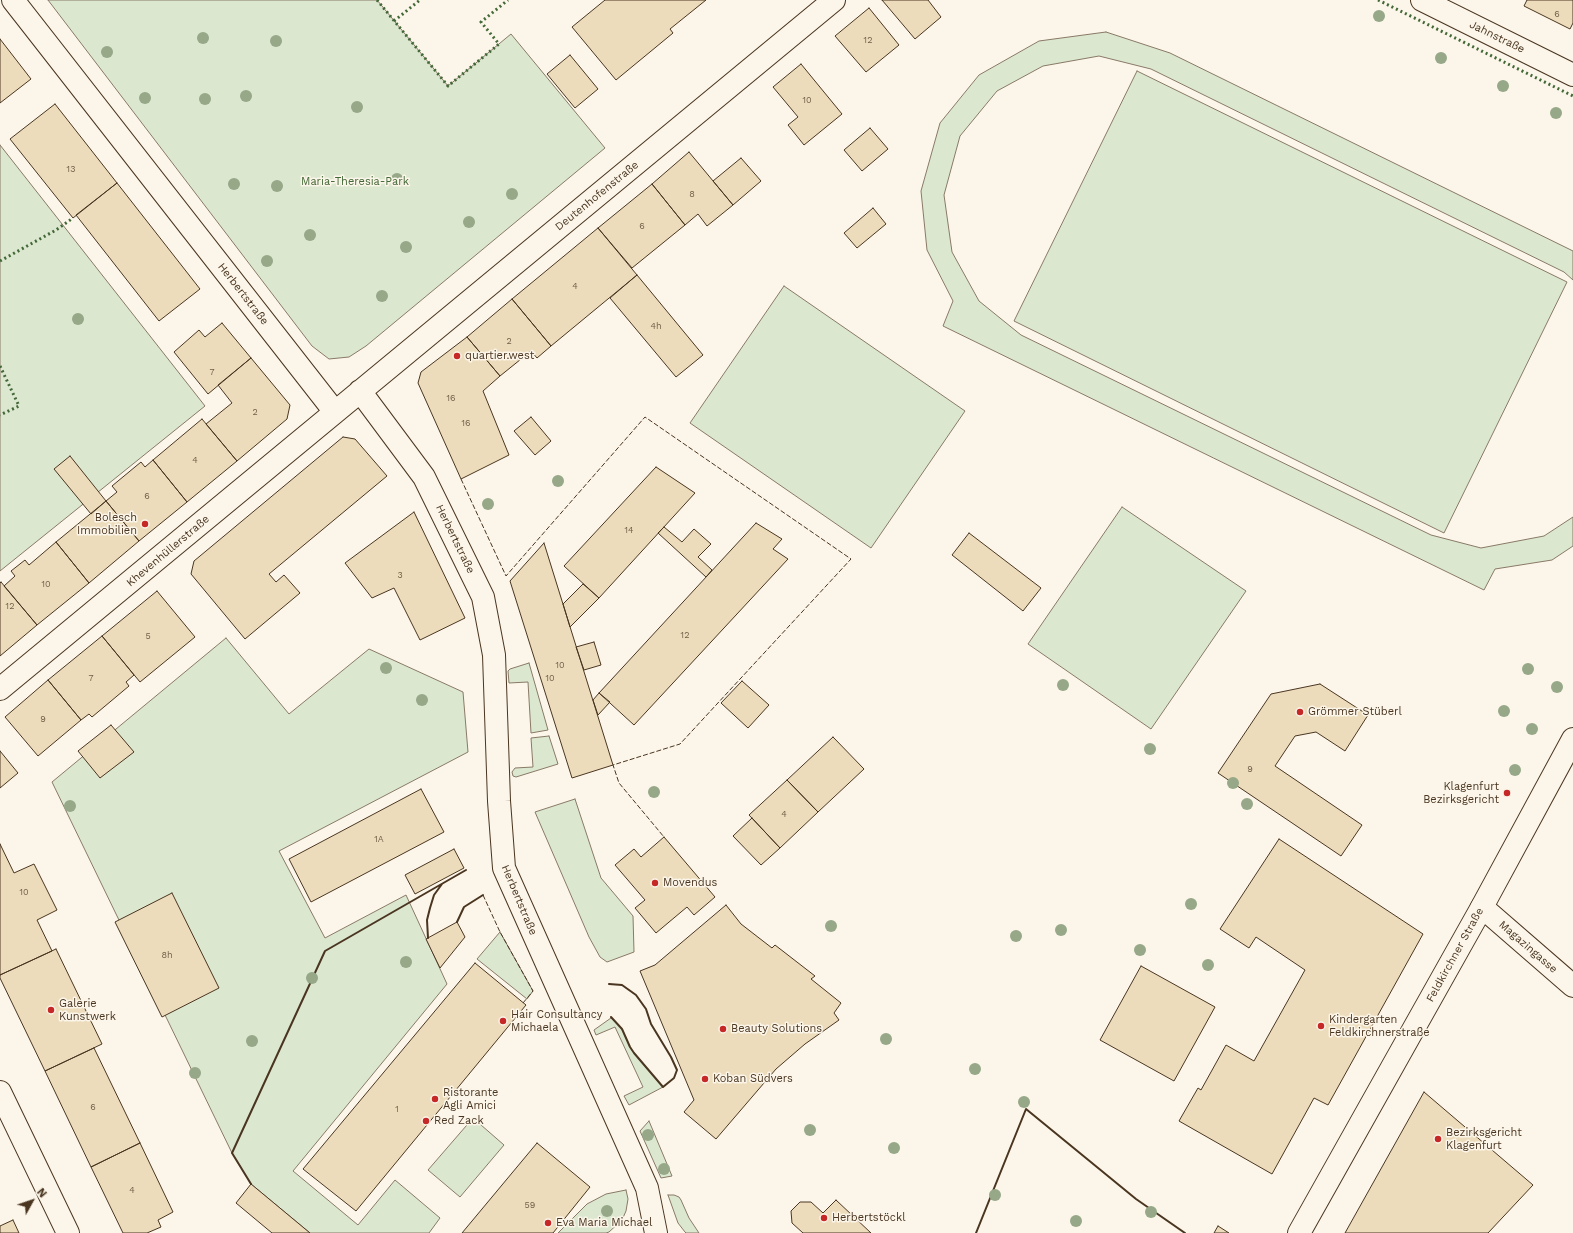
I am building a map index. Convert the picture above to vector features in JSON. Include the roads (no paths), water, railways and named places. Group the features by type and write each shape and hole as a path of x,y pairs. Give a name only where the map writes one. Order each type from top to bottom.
{"street":[{"name":"Herbertstraße","path":"13,0 335,412"},
{"name":"Deutenhofenstraße","path":"360,391 834,0"},
{"name":"Jahnstraße","path":"1422,0 1573,75"},
{"name":"Herbertstraße","path":"360,391 424,477 483,597 494,655 499,801 504,868 647,1188 656,1233"},
{"path":"335,412 360,391"},
{"name":"Khevenhüllerstraße","path":"0,689 335,412"},
{"name":"Feldkirchner Straße","path":"1299,1233 1482,908 1573,739"},
{"name":"Magazingasse","path":"1482,908 1573,986"},
{"path":"0,1092 68,1233"}],"place":[{"name":"quartier.west","path":"457,356"},
{"name":"Bolesch Immobilien","path":"145,524"},
{"name":"Grömmer Stüberl","path":"1300,712"},
{"name":"Klagenfurt Bezirksgericht","path":"1507,793"},
{"name":"Movendus","path":"655,883"},
{"name":"Galerie Kunstwerk","path":"51,1010"},
{"name":"Hair Consultancy Michaela","path":"503,1021"},
{"name":"Kindergarten Feldkirchnerstraße","path":"1321,1026"},
{"name":"Beauty Solutions","path":"723,1029"},
{"name":"Koban Südvers","path":"705,1079"},
{"name":"Ristorante Agli Amici","path":"435,1099"},
{"name":"Red Zack","path":"426,1121"},
{"name":"Bezirksgericht Klagenfurt","path":"1438,1139"},
{"name":"Herbertstöckl","path":"824,1218"},
{"name":"Eva Maria Michael","path":"548,1223"}],"park label":[{"name":"Maria-Theresia-Park","path":"355,182"}]}
